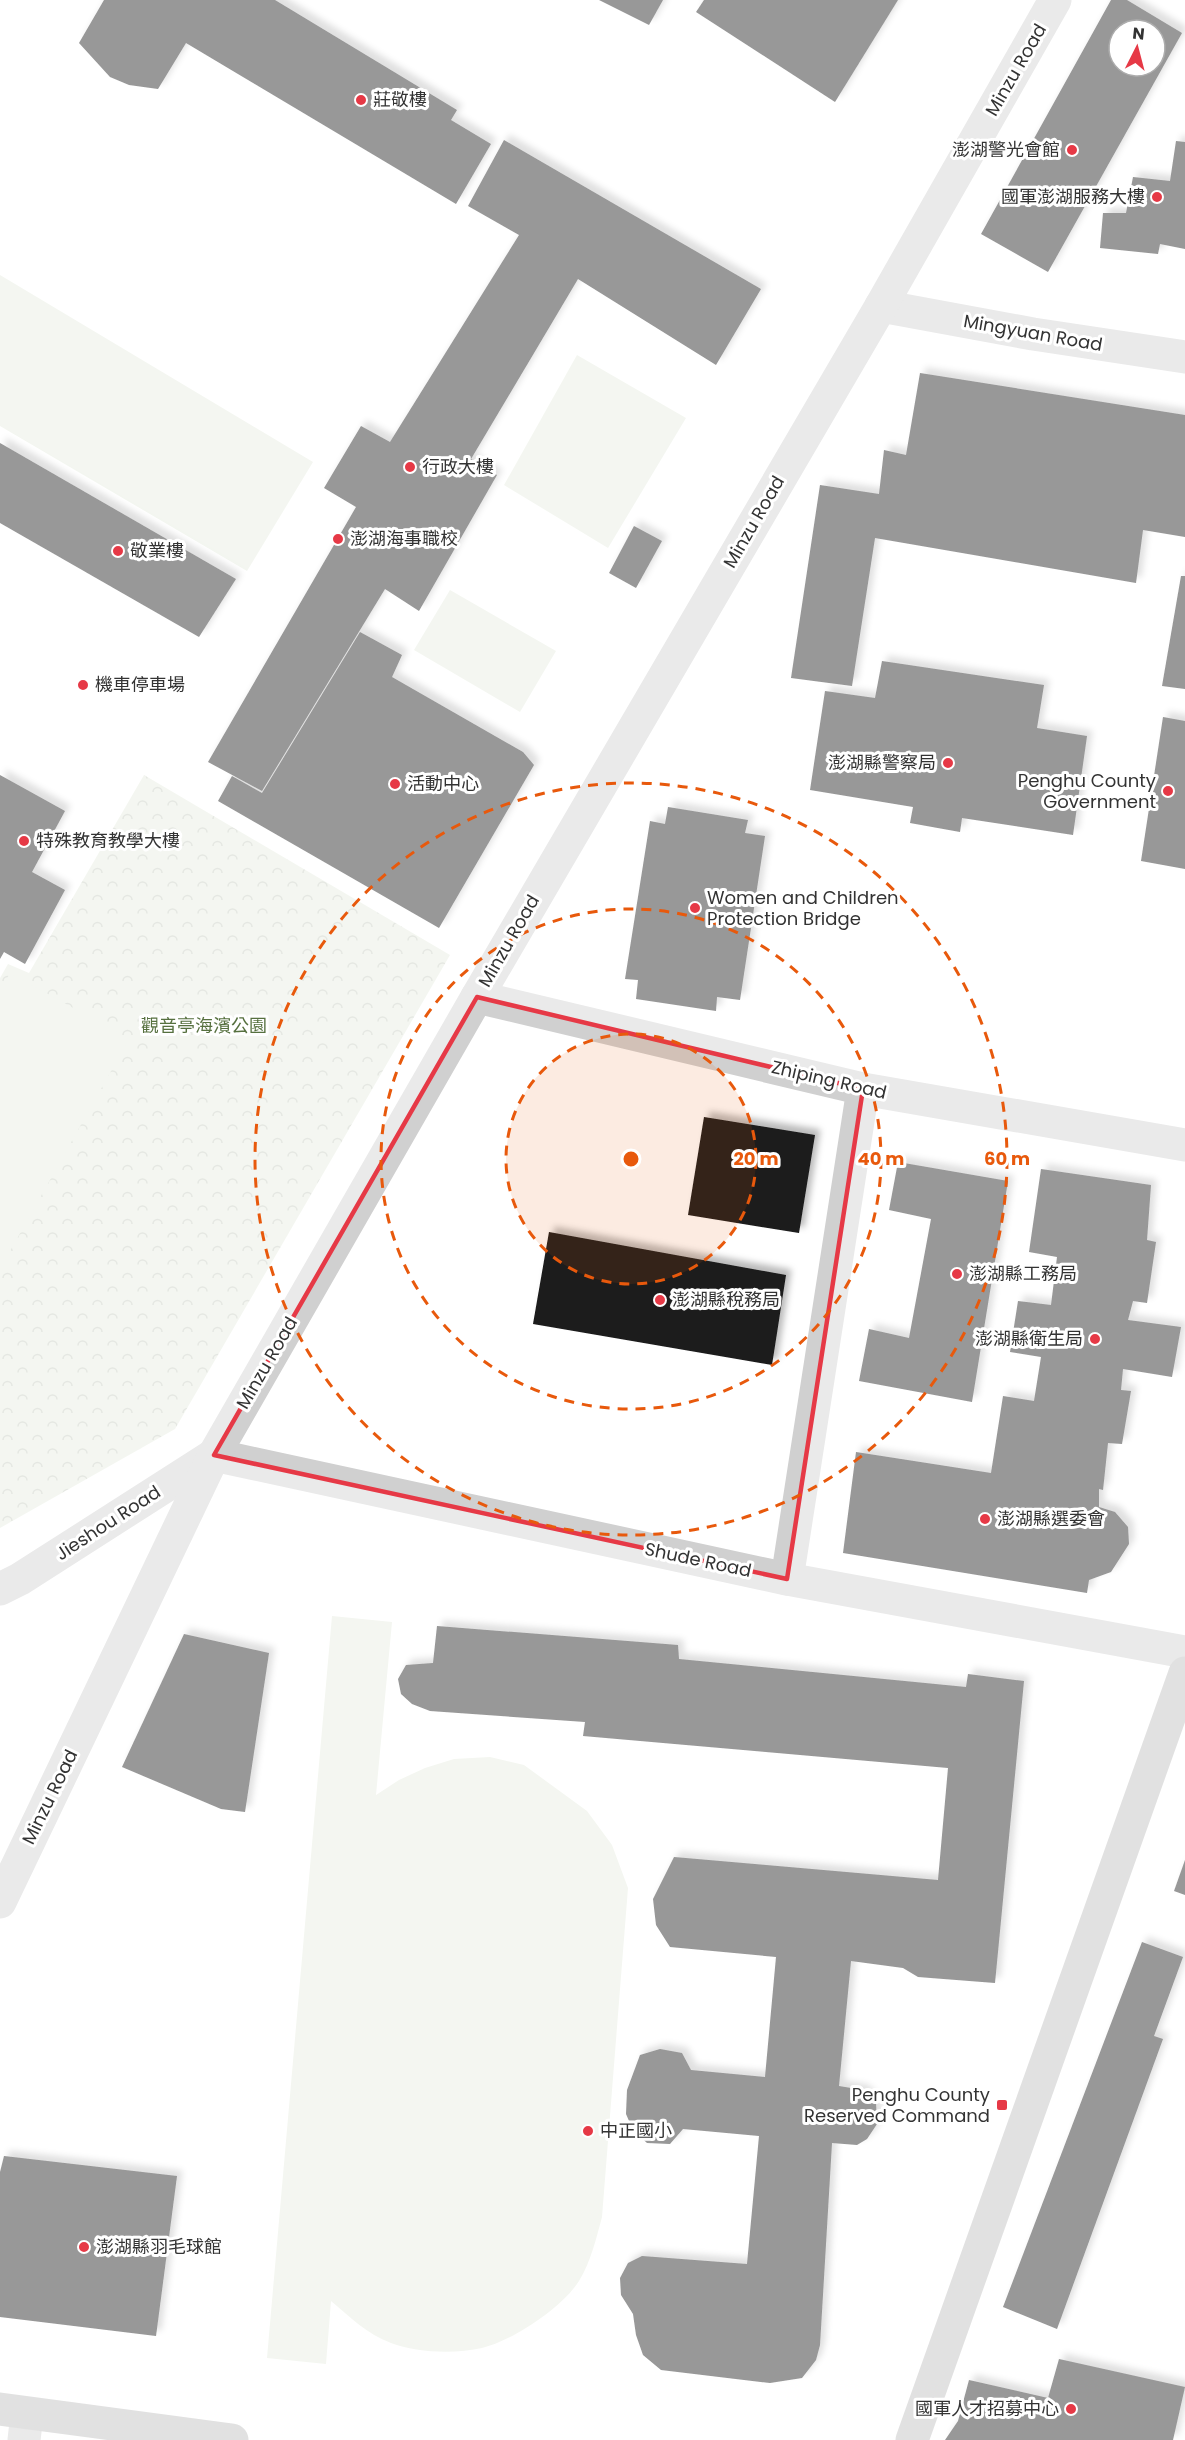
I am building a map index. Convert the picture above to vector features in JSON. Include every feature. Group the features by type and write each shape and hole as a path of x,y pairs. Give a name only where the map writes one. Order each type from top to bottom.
{"main road":[{"path":"912,2440 1185,1673"},
{"path":"17,2421 143,2434 232,2440"}],"street":[{"name":"Minzu Road","path":"0,1902 214,1455 477,997 881,306 1055,0"},
{"name":"Mingyuan Road","path":"881,306 1033,334 1185,357"},
{"name":"Zhiping Road","path":"477,997 863,1089 1185,1144"},
{"path":"787,1579 863,1089"},
{"name":"Shude Road","path":"214,1455 787,1579 1185,1652"},
{"name":"Jieshou Road","path":"0,1589 20,1579 214,1455"}],"highlighted area":[{"path":"477,997 863,1089 787,1579 214,1455"}],"green space":[{"path":"0,275 313,462 247,571 0,426"},
{"path":"577,355 686,418 608,548 504,485"},
{"path":"450,590 556,651 520,712 414,650"},
{"name":"觀音亭海濱公園","path":"144,775 450,955 175,1429 0,1528 0,978 8,964 29,973"},
{"path":"10,973 129,1039 0,1269 0,991"},
{"path":"332,1616 392,1622 376,1795 399,1780 425,1768 454,1759 490,1757 524,1765 587,1811 612,1845 628,1888 602,2217 590,2258 579,2281 561,2302 521,2331 482,2348 460,2351 424,2351 391,2343 366,2330 331,2301 326,2364 267,2358"}],"building":[{"name":"莊敬樓","path":"104,0 275,0 457,110 451,120 491,144 456,204 186,43 158,89 129,85 110,77 79,43"},
{"path":"599,0 663,0 649,25"},
{"path":"704,0 898,0 835,102 696,12"},
{"name":"澎湖警光會館","path":"1111,0 1127,0 1157,18 1107,18 1107,78 1157,78 1048,272 981,234"},
{"name":"澎湖警光會館","path":"1167,24 1182,33 1167,60"},
{"name":"行政大樓","path":"504,140 761,289 716,365 578,279 471,459 497,475 419,611 385,589 262,791 208,762 356,507 324,488 361,426 390,442 519,235 468,206"},
{"name":"國軍澎湖服務大樓","path":"1176,141 1185,142 1185,249 1160,244 1158,254 1100,248 1103,213 1126,213 1133,177 1170,181"},
{"path":"920,373 1185,415 1185,537 1143,530 1136,583 875,538 852,686 791,678 820,485 879,494 884,450 906,455"},
{"name":"敬業樓","path":"0,443 236,579 199,637 0,523"},
{"path":"634,526 662,541 636,588 609,573"},
{"path":"1181,576 1185,576 1185,689 1162,686"},
{"name":"活動中心","path":"360,632 402,655 392,677 523,752 534,765 439,928 218,801 232,776 262,793"},
{"name":"澎湖縣警察局","path":"882,661 1044,685 1037,728 1087,736 1073,835 962,818 960,832 910,823 913,807 810,790 825,691 875,698"},
{"name":"Penghu County Government","path":"1163,717 1185,721 1185,869 1141,861"},
{"name":"特殊教育教學大樓","path":"0,775 65,811 32,872 65,890 25,964 4,952 0,959"},
{"name":"Women and Children Protection Bridge","path":"668,807 748,820 745,833 765,836 740,1000 717,997 716,1011 636,999 638,980 625,979 650,821 665,824"},
{"path":"704,1117 815,1135 799,1233 688,1215"},
{"name":"澎湖縣工務局","path":"898,1162 1008,1181 972,1402 859,1381 869,1329 909,1338 931,1219 889,1210"},
{"path":"1041,1169 1151,1185 1147,1240 1156,1242 1147,1303 1133,1301 1128,1320 1181,1327 1172,1377 1123,1369 1121,1390 1131,1391 1122,1444 1108,1443 1103,1490 1099,1489 1099,1507 1115,1512 1128,1527 1129,1544 1111,1572 1089,1580 1087,1593 843,1553 856,1452 991,1473 1003,1396 1034,1401 1041,1357 1010,1352 1018,1301 1051,1305 1057,1257 1029,1252"},
{"name":"澎湖縣稅務局","path":"549,1232 786,1275 772,1365 533,1324"},
{"path":"437,1626 678,1645 679,1659 966,1687 968,1674 1024,1681 995,1983 918,1977 903,1968 851,1961 839,2086 863,2090 876,2103 877,2124 867,2139 857,2145 832,2143 820,2345 816,2360 802,2378 770,2383 661,2370 643,2355 636,2335 633,2314 621,2295 620,2278 628,2263 642,2256 747,2264 759,2136 683,2129 670,2144 647,2143 633,2130 626,2114 627,2090 640,2055 660,2049 682,2053 691,2070 765,2077 776,1957 670,1947 656,1925 653,1899 674,1857 938,1880 948,1768 583,1736 585,1722 430,1711 412,1704 401,1694 398,1679 406,1665 433,1663"},
{"path":"184,1634 269,1653 245,1812 221,1809 122,1767"},
{"path":"1185,1860 1185,1895 1174,1891"},
{"path":"1142,1942 1183,1957 1154,2036 1163,2039 1057,2329 1003,2307"},
{"name":"澎湖縣羽毛球館","path":"4,2156 177,2176 156,2336 0,2317 0,2172"},
{"name":"國軍人才招募中心","path":"1059,2359 1185,2387 1173,2440 945,2440 958,2421 969,2380 1048,2398"}],"place":[{"name":"莊敬樓","path":"361,100"},
{"name":"澎湖警光會館","path":"1072,150"},
{"name":"國軍澎湖服務大樓","path":"1157,197"},
{"name":"行政大樓","path":"410,467"},
{"name":"澎湖海事職校","path":"338,539"},
{"name":"敬業樓","path":"118,551"},
{"name":"機車停車場","path":"83,685"},
{"name":"澎湖縣警察局","path":"948,763"},
{"name":"活動中心","path":"395,784"},
{"name":"Penghu County Government","path":"1168,791"},
{"name":"特殊教育教學大樓","path":"24,841"},
{"name":"Women and Children Protection Bridge","path":"695,908"},
{"name":"澎湖縣工務局","path":"957,1274"},
{"name":"澎湖縣稅務局","path":"660,1300"},
{"name":"澎湖縣衛生局","path":"1095,1339"},
{"name":"澎湖縣選委會","path":"985,1519"},
{"name":"Penghu County Reserved Command","path":"1002,2105"},
{"name":"中正國小","path":"588,2131"},
{"name":"澎湖縣羽毛球館","path":"84,2247"},
{"name":"國軍人才招募中心","path":"1071,2409"}]}
